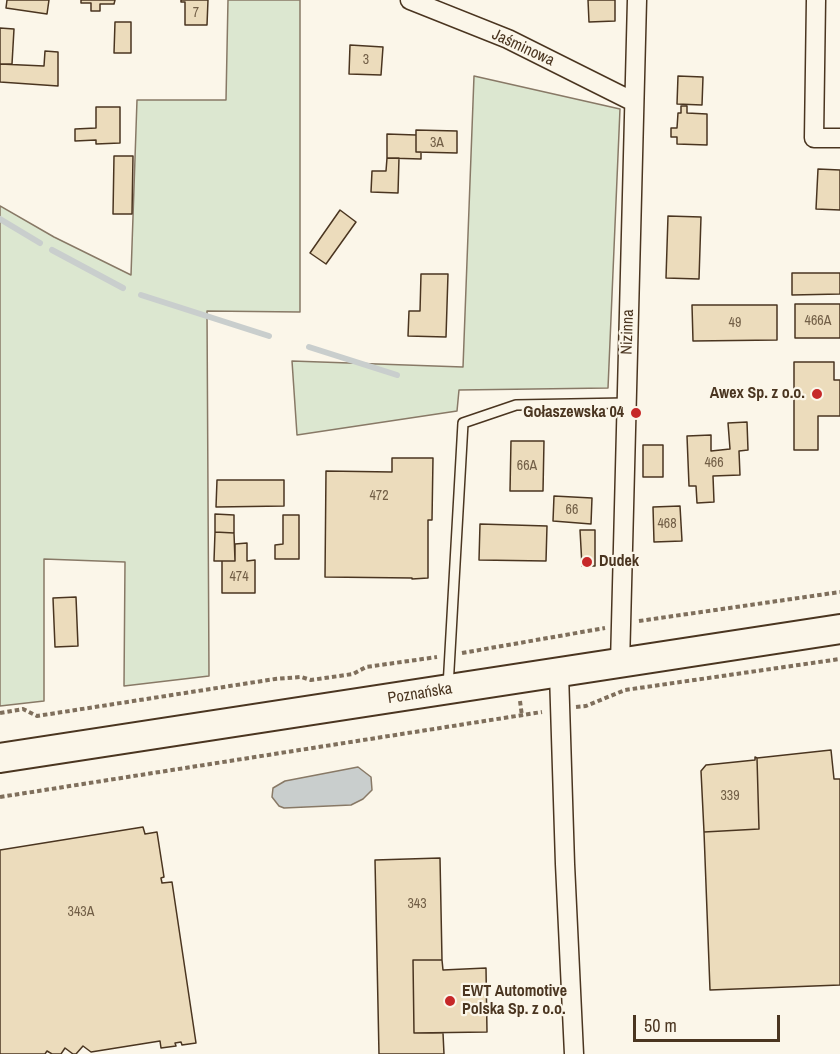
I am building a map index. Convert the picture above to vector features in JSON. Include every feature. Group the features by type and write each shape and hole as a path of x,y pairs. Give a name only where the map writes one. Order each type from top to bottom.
{"main road":[{"name":"Poznańska","path":"0,758 840,629"}],"street":[{"name":"Jaśminowa","path":"410,0 508,39 634,102"},
{"name":"Nizinna","path":"620,664 637,0"},
{"path":"816,0 814,138 840,138"},
{"path":"559,673 574,1054"}],"lane":[{"path":"448,690 448,655 463,423 516,405 626,403"}],"path":[{"path":"0,713 23,709 37,716 275,679 301,677 311,680 353,674 366,668 622,625 840,592"},
{"path":"0,797 586,706 625,690 840,659"}],"green space":[{"path":"228,0 300,0 300,312 207,311 209,676 124,686 125,562 44,559 44,701 0,706 0,206 54,237 131,275 137,100 226,100"},
{"path":"474,76 620,109 608,388 459,390 457,411 297,435 292,361 463,367"}],"shaded area":[{"path":"358,767 371,777 372,790 363,799 351,805 284,808 279,806 272,797 273,788 285,781"}],"building":[{"path":"7,0 49,0 47,14 6,8"},
{"path":"81,0 115,0 114,4 100,4 100,11 91,11 91,3 81,3"},
{"path":"181,0 208,0 207,25 185,25 185,2"},
{"path":"588,0 615,0 615,21 589,22"},
{"path":"115,22 131,22 131,53 114,53"},
{"path":"0,28 14,29 12,64 0,64"},
{"path":"350,45 383,47 381,75 349,74"},
{"path":"45,51 58,52 58,86 0,82 0,64 44,66"},
{"path":"678,76 703,77 702,105 677,104"},
{"path":"681,106 687,106 687,113 707,114 707,145 677,144 677,137 671,137 671,128 677,128"},
{"path":"96,107 120,107 120,143 96,144 96,140 75,141 75,129 96,128"},
{"path":"416,130 457,131 457,153 416,152"},
{"path":"387,134 416,135 416,152 421,152 421,159 387,158"},
{"path":"114,156 133,156 132,214 113,214"},
{"path":"387,158 399,158 398,193 371,192 372,171 386,171"},
{"path":"818,169 840,170 840,210 816,209"},
{"path":"340,210 356,222 326,264 310,253"},
{"path":"668,216 701,217 699,279 666,278"},
{"path":"792,273 840,273 840,294 792,295"},
{"path":"421,274 448,274 446,337 408,336 409,311 420,311"},
{"name":"Awex Sp. z o.o.","path":"795,304 840,304 840,338 795,338"},
{"path":"692,305 777,305 777,340 693,341"},
{"name":"Awex Sp. z o.o.","path":"794,362 834,362 834,380 840,380 840,416 818,416 818,450 794,450"},
{"path":"747,422 748,450 739,451 740,475 713,476 714,502 697,503 696,486 689,486 687,436 711,435 711,451 730,449 728,423"},
{"path":"511,441 544,441 543,491 510,491"},
{"path":"643,445 663,445 663,477 643,477"},
{"path":"392,458 433,458 432,520 428,520 428,578 325,577 326,471 392,472"},
{"path":"217,480 284,480 284,506 216,507"},
{"path":"554,496 592,498 591,524 553,521"},
{"path":"680,506 682,541 654,542 653,507"},
{"path":"215,514 234,515 234,533 215,532"},
{"path":"283,515 299,515 299,559 275,559 275,545 283,544"},
{"path":"480,524 547,526 546,561 479,560"},
{"path":"580,530 595,530 595,566 582,566"},
{"path":"215,532 234,533 235,561 214,561"},
{"path":"247,543 247,561 255,560 255,593 222,593 222,561 235,561 235,544"},
{"path":"76,597 78,646 55,647 53,598"},
{"path":"831,750 834,779 840,779 840,985 710,990 704,832 759,829 757,758"},
{"path":"755,757 757,758 759,829 704,832 701,771 706,765 755,760"},
{"path":"143,827 145,834 157,832 164,877 161,878 162,883 172,882 196,1043 182,1045 181,1042 175,1043 176,1046 161,1048 160,1041 91,1052 83,1046 76,1054 65,1048 61,1054 52,1054 47,1051 45,1054 0,1054 0,850"},
{"path":"440,858 442,960 413,960 414,1033 443,1033 444,1054 379,1054 375,860"},
{"name":"EWT Automotive Polska Sp. z o.o.","path":"413,960 442,960 443,970 486,968 487,1032 414,1033"}],"waterway":[{"path":"0,219 40,243"},
{"path":"52,250 123,288"},
{"path":"141,295 269,336"},
{"path":"309,347 397,375"}],"place":[{"name":"Awex Sp. z o.o.","path":"817,394"},
{"name":"Gołaszewska 04","path":"636,413"},
{"name":"Dudek","path":"587,562"},
{"name":"EWT Automotive Polska Sp. z o.o.","path":"450,1001"}]}
